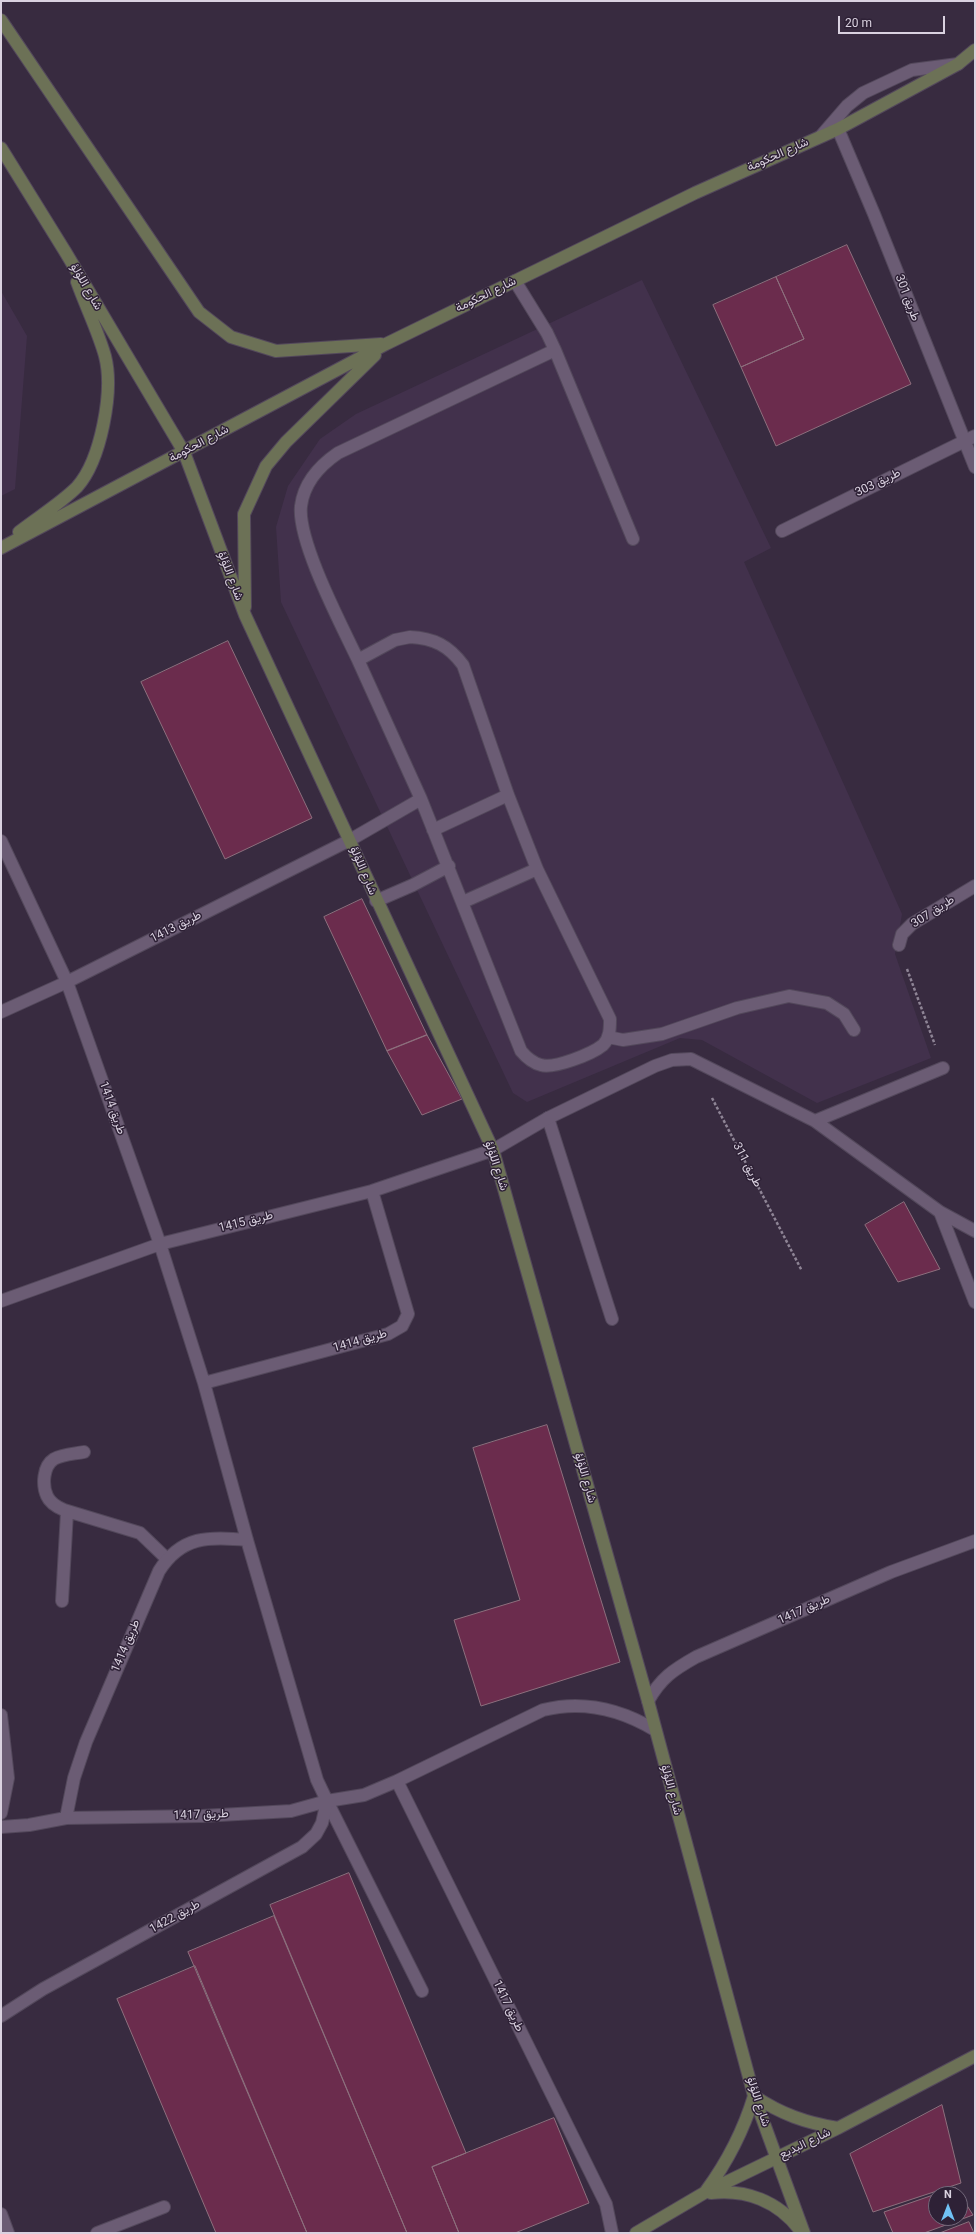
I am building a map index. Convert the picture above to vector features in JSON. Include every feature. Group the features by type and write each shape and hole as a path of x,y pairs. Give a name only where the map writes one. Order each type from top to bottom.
{"street":[{"path":"1,20 199,312 231,338 276,351 386,344"},
{"name":"شارع الحكومة","path":"1,548 386,344 695,193 838,129 958,64 975,50"},
{"path":"821,136 847,106 863,93 912,70 958,64"},
{"name":"طريق 301","path":"838,129 874,214 975,467"},
{"name":"شارع اللؤلؤ","path":"1,148 66,253 184,452 245,616 493,1150 648,1701 754,2096 803,2233"},
{"path":"1,548 77,486 95,456 104,426 108,392 105,358 66,253"},
{"path":"515,281 547,333 555,350 633,539"},
{"path":"245,616 244,514 266,466 286,442 386,344"},
{"path":"358,660 395,640 410,637 426,638 441,643 454,652 463,665 470,679 508,795 537,869 607,1010 610,1024 608,1037 603,1045 595,1050 559,1065 542,1066 527,1057 521,1051 449,866 421,799 317,570 306,540 301,508 305,491 310,481 321,465 338,453 555,350"},
{"name":"طريق 303","path":"782,532 975,436"},
{"path":"433,830 508,795"},
{"name":"طريق 1413","path":"1,1012 67,982 350,840 421,799"},
{"name":"طريق 1414","path":"1,841 67,982 160,1244 204,1383 247,1540 317,1780 422,1991"},
{"path":"376,900 414,885 449,866"},
{"path":"463,902 537,869"},
{"name":"طريق 307","path":"899,946 902,934 912,924 975,886"},
{"path":"608,1037 623,1040 662,1034 737,1008 789,996 827,1004 844,1014 854,1030"},
{"path":"493,1150 548,1118 655,1066 672,1060 691,1059 815,1121 940,1212 975,1231"},
{"path":"815,1121 943,1068"},
{"path":"548,1118 612,1319"},
{"name":"طريق 1415","path":"1,1301 160,1244 372,1191 493,1150"},
{"name":"طريق 1414","path":"204,1383 388,1334 402,1326 408,1314 372,1191"},
{"path":"940,1212 975,1302"},
{"path":"84,1452 62,1455 52,1460 46,1468 44,1478 48,1497 54,1505 67,1512 140,1533 166,1559"},
{"path":"62,1601 67,1512"},
{"name":"طريق 1414","path":"66,1818 74,1778 89,1735 158,1571 166,1559 190,1542 220,1538 247,1540"},
{"name":"طريق 1417","path":"648,1701 657,1686 667,1674 696,1657 891,1572 974,1545"},
{"name":"طريق 1417","path":"1,1827 29,1825 66,1818 202,1816 291,1811 327,1801 364,1795 398,1781 543,1710 561,1706 600,1707 638,1720 655,1730"},
{"path":"1,1715 8,1778 1,1813"},
{"name":"طريق 1417","path":"398,1781 606,2204 612,2233"},
{"name":"طريق 1422","path":"1,2016 43,1989 302,1848 316,1834 322,1823 327,1801"},
{"name":"شارع البديع","path":"636,2233 704,2194 838,2128 975,2056"},
{"path":"704,2194 737,2144 754,2096 773,2109 794,2118 838,2128"},
{"path":"704,2194 728,2191 752,2195 774,2205 793,2221 803,2233"},
{"path":"97,2233 164,2207"},
{"path":"1,2214 8,2233"}],"path":[{"path":"899,946 943,1068"},
{"name":"طريق 311","path":"691,1059 802,1271"}],"shaded area":[{"path":"642,280 771,548 744,562 902,914 895,954 931,1058 817,1103 702,1040 680,1038 527,1102 513,1093 281,602 276,527 288,486 320,439 356,414"},
{"path":"1,291 27,336 15,489 1,496"}],"building":[{"path":"847,245 911,384 776,446 741,367 804,339 776,277"},
{"path":"776,277 804,339 741,367 713,305"},
{"path":"228,641 312,818 225,859 141,682"},
{"path":"362,899 427,1035 387,1051 324,917"},
{"path":"427,1035 462,1099 422,1115 387,1051"},
{"path":"904,1202 940,1269 898,1282 865,1225"},
{"path":"547,1425 620,1662 481,1706 454,1620 520,1600 473,1448"},
{"path":"349,1873 466,2153 432,2167 459,2233 407,2233 270,1905"},
{"path":"274,1916 407,2233 307,2233 188,1952"},
{"path":"195,1966 307,2233 216,2233 117,1999"},
{"path":"942,2105 961,2183 952,2186 928,2186 928,2194 873,2212 850,2154"},
{"path":"554,2118 589,2203 515,2233 459,2233 432,2167"},
{"path":"928,2197 928,2226 943,2226 924,2233 893,2233 884,2212"},
{"path":"968,2207 973,2215 968,2217"},
{"path":"968,2222 974,2233 940,2233 958,2226 968,2226"}]}
